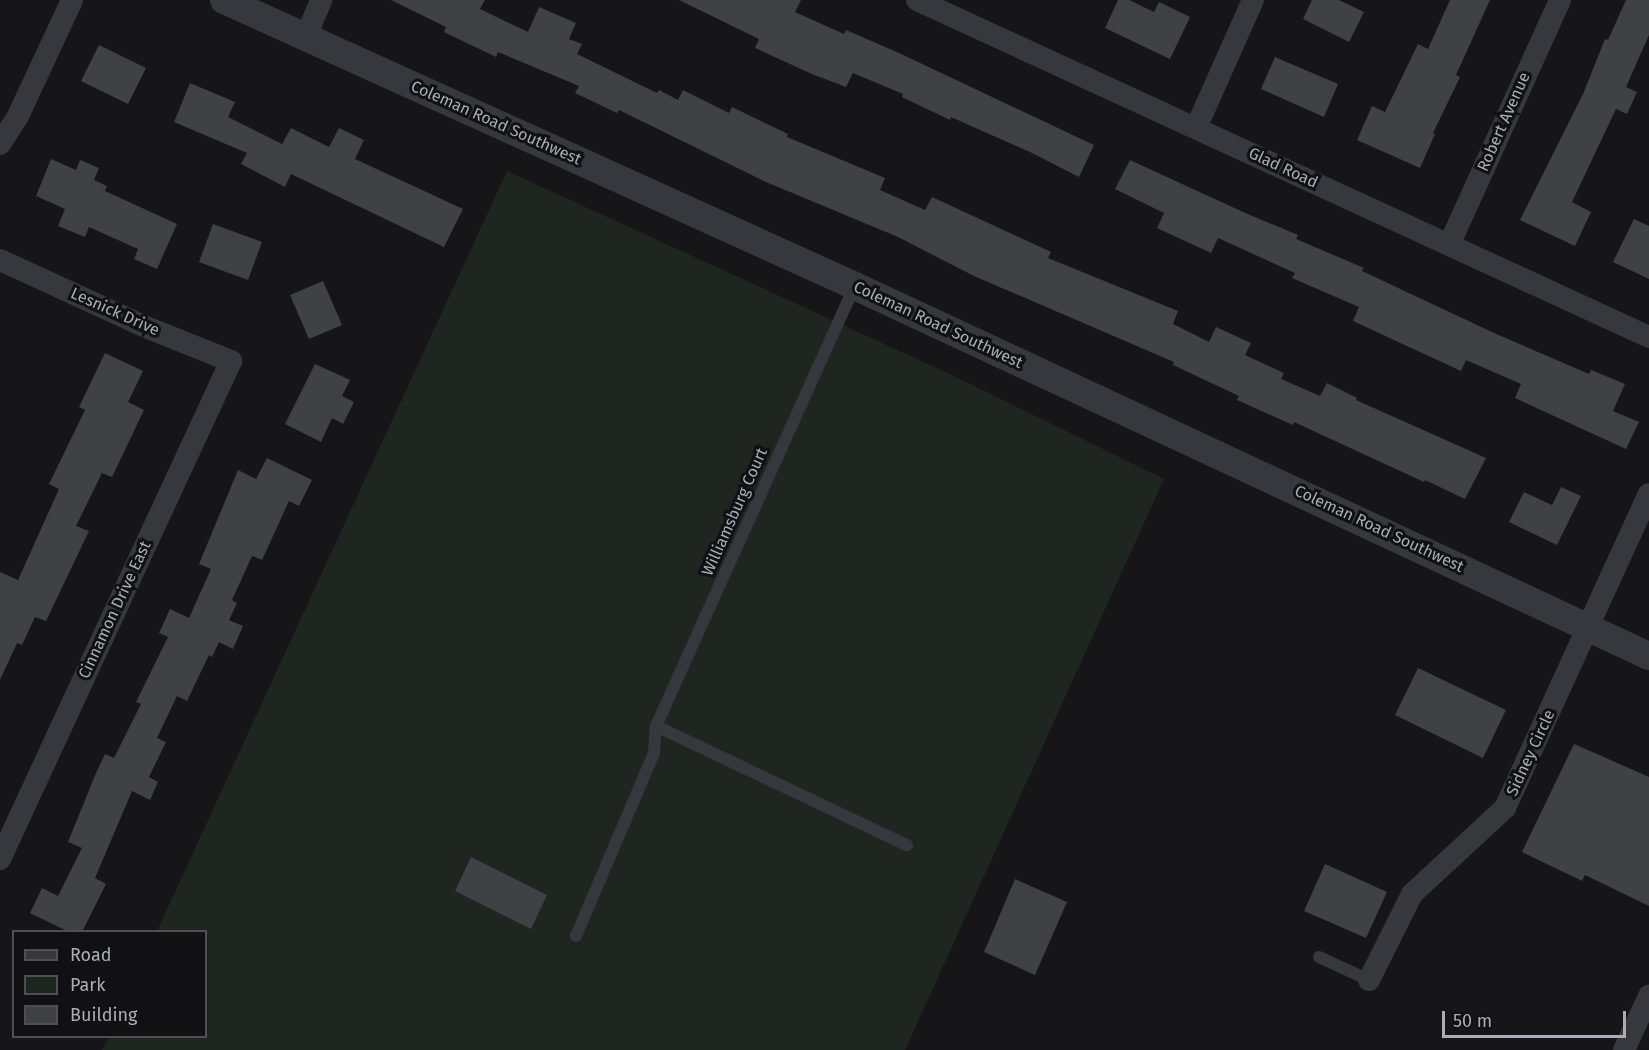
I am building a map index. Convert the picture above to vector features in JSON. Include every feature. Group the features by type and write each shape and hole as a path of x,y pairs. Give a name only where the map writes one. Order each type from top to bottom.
{"street":[{"path":"0,144 18,116 72,0"},
{"name":"Coleman Road Southwest","path":"224,0 855,286 1649,656"},
{"path":"306,36 321,0"},
{"name":"Glad Road","path":"917,0 942,5 1196,128 1649,337"},
{"path":"1196,128 1253,0"},
{"name":"Robert Avenue","path":"1449,245 1560,0"},
{"name":"Lesnick Drive","path":"0,260 146,327 231,361"},
{"name":"Cinnamon Drive East","path":"0,859 231,361"},
{"name":"Sidney Circle","path":"1369,980 1412,894 1505,808 1649,494"},
{"path":"1624,1050 1649,996"}],"lane":[{"name":"Williamsburg Court","path":"576,936 654,753 656,726 855,286"},
{"path":"656,726 907,846"},
{"path":"1319,957 1369,980"}],"green space":[{"path":"507,171 954,376 1164,479 905,1050 102,1050 108,1038 207,1038 207,930 157,930"}],"building":[{"path":"391,0 485,0 480,9 528,32 539,7 576,23 569,39 582,44 577,54 657,93 659,90 678,100 683,90 729,113 732,107 788,134 787,137 885,178 880,190 925,210 932,197 1051,252 1048,258 1178,311 1173,324 1209,342 1216,327 1251,343 1245,355 1284,373 1281,379 1320,396 1327,383 1357,398 1356,400 1486,458 1465,499 1425,480 1424,482 1294,422 1293,425 1237,400 1239,396 1173,365 1174,362 974,276 898,237 766,182 619,110 617,113 575,93 579,86 498,52 496,57 444,32 446,27"},
{"path":"679,0 801,0 795,12 844,34 846,30 899,53 1094,145 1079,177 1030,152 951,117 950,120 902,97 903,94 853,73 846,87 812,74 755,48 759,39"},
{"path":"1118,0 1129,0 1154,12 1159,2 1190,17 1170,59 1105,28"},
{"path":"1312,0 1339,0 1364,12 1349,42 1303,19"},
{"path":"1450,0 1490,0 1456,75 1460,77 1433,133 1435,134 1420,168 1357,140 1372,106 1385,112 1418,44 1428,49"},
{"path":"1626,0 1649,0 1649,35 1626,87 1637,92 1627,114 1616,109 1572,202 1591,212 1575,246 1520,220 1583,94 1605,39 1608,40"},
{"path":"99,45 146,68 128,104 81,81"},
{"path":"1275,57 1338,84 1324,117 1261,89"},
{"path":"190,83 235,102 228,117 282,144 291,128 329,147 339,128 364,140 355,159 463,209 444,247 291,174 285,187 241,164 247,153 174,122"},
{"path":"51,159 76,170 80,160 99,168 94,180 107,186 105,191 177,224 157,269 134,259 138,249 89,227 85,237 58,226 65,209 36,196"},
{"path":"1130,160 1298,235 1296,239 1364,268 1362,271 1494,333 1589,374 1591,370 1625,384 1613,411 1639,422 1626,449 1515,398 1521,384 1466,360 1461,371 1353,321 1359,307 1292,278 1295,273 1218,238 1211,253 1157,228 1164,213 1115,189"},
{"path":"1634,219 1649,226 1649,279 1613,262"},
{"path":"213,224 262,242 248,280 199,262"},
{"path":"323,281 342,325 309,339 290,295"},
{"path":"105,353 143,371 128,402 144,410 112,477 102,473 76,526 89,531 46,621 35,617 22,645 17,643 0,680 0,572 18,580 59,489 49,484 85,410 79,407"},
{"path":"315,364 350,380 342,396 354,402 343,424 332,418 321,442 285,424"},
{"path":"267,458 312,480 299,506 289,501 262,560 252,556 232,600 237,603 229,620 243,626 233,649 219,642 212,657 209,655 187,701 177,696 157,738 166,742 149,777 158,782 150,800 132,791 95,878 106,884 83,930 65,930 30,913 42,888 58,896 82,848 68,842 96,773 105,754 114,758 141,704 136,702 168,637 159,633 170,609 189,618 211,569 199,564 238,470 256,479"},
{"path":"1561,487 1581,496 1557,545 1509,522 1524,492 1552,505"},
{"path":"1418,668 1506,710 1483,758 1395,715"},
{"path":"1574,744 1649,777 1649,906 1585,875 1582,881 1522,852"},
{"path":"471,857 547,895 531,929 455,891"},
{"path":"1325,864 1387,892 1366,938 1304,911"},
{"path":"1015,879 1067,902 1035,975 984,952"}]}
